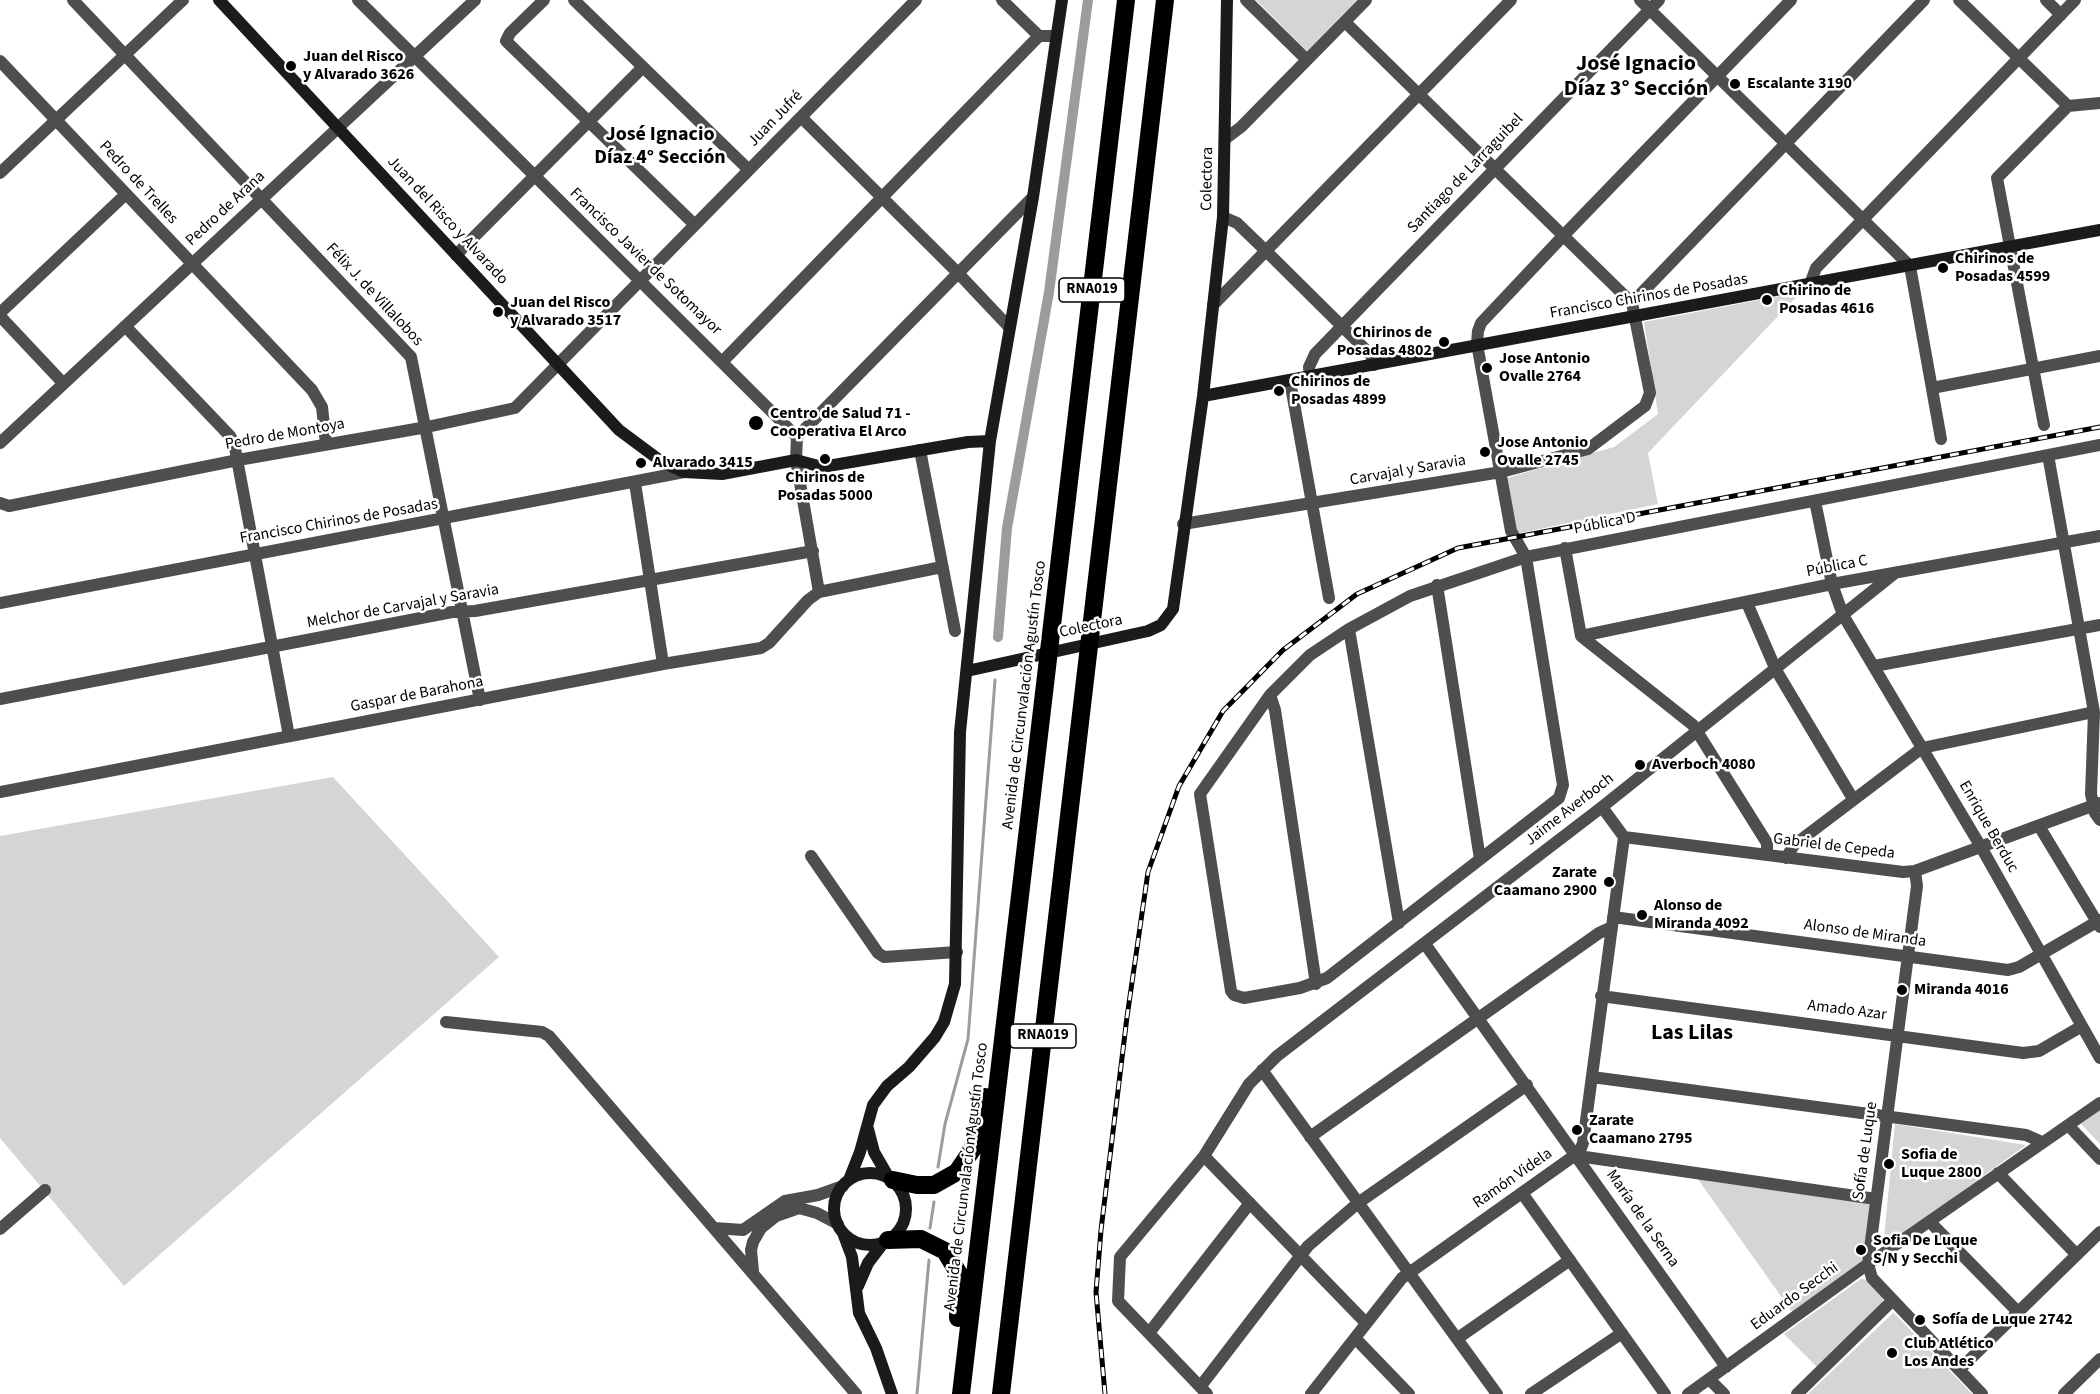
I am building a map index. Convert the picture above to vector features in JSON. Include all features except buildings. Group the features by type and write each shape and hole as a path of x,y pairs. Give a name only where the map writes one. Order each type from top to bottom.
{"highway":[{"name":"Avenida de Circunvalación Agustín Tosco","path":"961,1394 1126,0"},
{"name":"RNA019","path":"1000,1394 1165,0"},
{"path":"891,1179 917,1185 933,1185 957,1172 967,1159 980,1123 996,1010 1015,946"},
{"path":"886,1241 911,1238 937,1245 952,1260 959,1274 959,1305 950,1394"}],"main road":[{"name":"Juan del Risco y Alvarado","path":"219,0 619,430 648,452 684,472 722,474 796,460"},
{"path":"892,1394 876,1348 859,1313 852,1257 840,1227 835,1204 860,1152 867,1125 879,1096 925,1050 944,1022 955,984 960,732 990,441 1008,327 1033,197 1062,0"},
{"name":"Colectora","path":"967,671 1148,631 1161,625 1173,609 1183,524 1203,396 1223,217 1227,0"},
{"name":"Francisco Chirinos de Posadas","path":"1203,396 1476,344 1635,318 2100,230"},
{"path":"796,460 822,467 920,450 990,441"},
{"path":"856,1290 868,1263 900,1228 906,1212 904,1195 874,1152 867,1125"},
{"path":"846,1183 872,1173 891,1179"},
{"path":"840,1227 848,1237 863,1244 886,1241"}],"street":[{"name":"Félix J. de Villalobos","path":"73,0 407,351 414,366 427,427 480,700"},
{"path":"0,173 183,0"},
{"name":"Francisco Javier de Sotomayor","path":"358,0 413,58 797,436"},
{"name":"Pedro de Arana","path":"3,434 125,326 475,0"},
{"path":"544,0 510,33 506,41 695,225"},
{"path":"574,0 749,170"},
{"name":"Juan Jufré","path":"558,364 916,0"},
{"path":"1002,0 1039,36 1056,36"},
{"path":"1246,0 1307,60"},
{"path":"1225,139 1241,127 1366,0"},
{"path":"1213,305 1511,0"},
{"path":"1640,0 1654,5 1717,76 1910,266 1941,438"},
{"path":"1270,695 1275,710 1316,984 1342,968 1559,798 1563,786 1526,557 1512,531 1476,344 1481,323 1791,0"},
{"path":"1632,303 1924,0"},
{"path":"1959,0 2068,106"},
{"path":"2046,0 2061,15"},
{"path":"1810,284 1816,268 2075,0"},
{"name":"Santiago de Larraguibel","path":"1310,377 1311,359 1654,5"},
{"path":"1345,22 1632,303 1635,318"},
{"path":"723,361 1039,36"},
{"name":"Pedro de Trelles","path":"0,61 312,390 322,407 326,444"},
{"path":"456,255 642,68"},
{"path":"2044,425 1997,178 2068,106 2100,103"},
{"path":"801,117 958,273 1008,327"},
{"path":"63,383 0,314 126,194"},
{"path":"942,567 819,592 796,460 797,436 1033,197"},
{"path":"1223,217 1236,223 1266,251 1371,355 1374,365"},
{"name":"Carvajal y Saravia","path":"1183,524 1501,472 1588,449 1645,406 1650,393 1635,318"},
{"path":"125,326 230,436 238,460 253,554 289,736"},
{"path":"1932,388 2100,356"},
{"name":"Pedro de Montoya","path":"0,503 9,506 238,460 427,427 515,408 558,364"},
{"path":"1290,381 1329,598"},
{"name":"Pública D","path":"1316,984 1239,998 1230,988 1200,794 1270,695 1310,655 1349,629 1410,596 1437,585 1526,557 2100,445"},
{"path":"920,450 955,631"},
{"path":"2048,455 2094,712 2096,804 2100,820"},
{"name":"Francisco Chirinos de Posadas","path":"0,603 445,520 684,472"},
{"path":"634,483 663,664"},
{"name":"Enrique Berduc","path":"1815,501 1832,584 1843,615 1981,847 2100,1058"},
{"name":"Pública C","path":"1581,636 1832,584 2100,536"},
{"path":"1565,548 1581,636 1688,720 1767,843 1767,855"},
{"name":"Melchor de Carvajal y Saravia","path":"0,699 463,611 813,550"},
{"name":"Jaime Averboch","path":"1149,1334 1117,1298 1123,1252 1204,1156 1245,1089 1262,1070 1602,807 1895,573"},
{"path":"1437,585 1480,860"},
{"name":"Gaspar de Barahona","path":"0,792 663,664 761,648 769,643 808,600 819,592"},
{"path":"1748,603 1776,670 1853,799"},
{"path":"1874,666 2100,625"},
{"path":"1349,629 1399,923"},
{"path":"1786,858 1790,849 1922,748 2094,712"},
{"name":"Gabriel de Cepeda","path":"1624,837 1903,872 1915,871 2096,804"},
{"path":"1578,1156 1583,1143 1624,837 1602,807"},
{"path":"2039,826 2099,923"},
{"path":"811,856 878,953 884,957 957,952"},
{"name":"Sofía de Luque","path":"1868,1264 1917,886 1915,871"},
{"path":"1310,1137 1612,922"},
{"name":"Alonso de Miranda","path":"1612,922 2008,970 2019,968 2099,923"},
{"name":"María de la Serna","path":"1425,944 1726,1367"},
{"name":"Amado Azar","path":"1601,996 2031,1053 2047,1047 2082,1026"},
{"path":"446,1022 542,1032 549,1036 856,1394"},
{"path":"1262,1070 1497,1394"},
{"path":"1592,1077 2026,1135 2042,1142"},
{"path":"1250,1203 1149,1334 1204,1390 1300,1256 1358,1203 1527,1085"},
{"name":"Eduardo Secchi","path":"1688,1394 1868,1264 2100,1103"},
{"path":"2068,1125 2100,1159"},
{"path":"1204,1156 1366,1323"},
{"name":"Ramón Videla","path":"1311,1394 1366,1323 1410,1272 1571,1158 1578,1156 1876,1199"},
{"path":"1998,1173 2077,1255"},
{"path":"714,1228 743,1230 785,1202 818,1195 846,1183"},
{"path":"0,1229 45,1190"},
{"path":"1522,1193 1665,1394"},
{"path":"753,1272 751,1250 753,1242 761,1228 776,1216 799,1208 817,1213 840,1227"},
{"path":"1930,1222 2018,1312"},
{"path":"1959,1370 2100,1233"},
{"path":"1458,1338 1569,1260"},
{"path":"1868,1264 1872,1278 1982,1394"},
{"path":"1797,1394 1893,1300"},
{"path":"1531,1394 1622,1333"},
{"path":"1355,1338 1409,1394"},
{"path":"2064,1394 2100,1359"},
{"path":"1709,1379 1724,1394"}],"shaded area":[{"path":"1256,0 1357,0 1307,51"},
{"path":"1801,292 1648,453 1658,504 1516,534 1507,478 1614,447 1658,414 1644,322"},
{"path":"333,777 499,957 124,1286 0,1138 0,836"},
{"path":"2100,1109 2100,1144 2081,1124"},
{"path":"1895,1124 2026,1145 1883,1248"},
{"path":"1697,1178 1873,1202 1863,1265 1795,1316"},
{"path":"1861,1279 1868,1280 1883,1298 1883,1307 1819,1369 1784,1334"},
{"name":"Club Atlético Los Andes","path":"1893,1313 1972,1394 1808,1394"}],"waterway":[{"path":"998,637 1007,528 1049,292 1088,0"},
{"path":"938,1167 945,1124 968,1039 995,680"},
{"path":"930,1228 934,1202"},
{"path":"917,1394 929,1260"}],"railway":[{"path":"1105,1394 1096,1292 1101,1230 1127,1017 1148,872 1179,786 1223,711 1283,650 1357,594 1458,548 2100,427"}],"place":[{"name":"Juan del Risco y Alvarado 3626","path":"291,66"},
{"name":"Escalante 3190","path":"1735,84"},
{"name":"Chirinos de Posadas 4599","path":"1943,268"},
{"name":"Chirino de Posadas 4616","path":"1767,300"},
{"name":"Juan del Risco y Alvarado 3517","path":"498,312"},
{"name":"Chirinos de Posadas 4802","path":"1444,342"},
{"name":"Jose Antonio Ovalle 2764","path":"1487,368"},
{"name":"Chirinos de Posadas 4899","path":"1279,391"},
{"name":"Centro de Salud 71 - Cooperativa El Arco","path":"756,423"},
{"name":"Jose Antonio Ovalle 2745","path":"1485,452"},
{"name":"Chirinos de Posadas 5000","path":"825,459"},
{"name":"Alvarado 3415","path":"641,463"},
{"name":"Averboch 4080","path":"1640,765"},
{"name":"Zarate Caamano 2900","path":"1609,882"},
{"name":"Alonso de Miranda 4092","path":"1642,915"},
{"name":"Miranda 4016","path":"1902,990"},
{"name":"Zarate Caamano 2795","path":"1577,1130"},
{"name":"Sofia de Luque 2800","path":"1889,1164"},
{"name":"Sofia De Luque S/N y Secchi","path":"1861,1250"},
{"name":"Sofía de Luque 2742","path":"1920,1320"},
{"name":"Club Atlético Los Andes","path":"1892,1353"}],"district":[{"name":"José Ignacio Díaz 3° Sección","path":"1636,78"},
{"name":"José Ignacio Díaz 4° Sección","path":"660,148"},
{"name":"Las Lilas","path":"1692,1034"}]}
